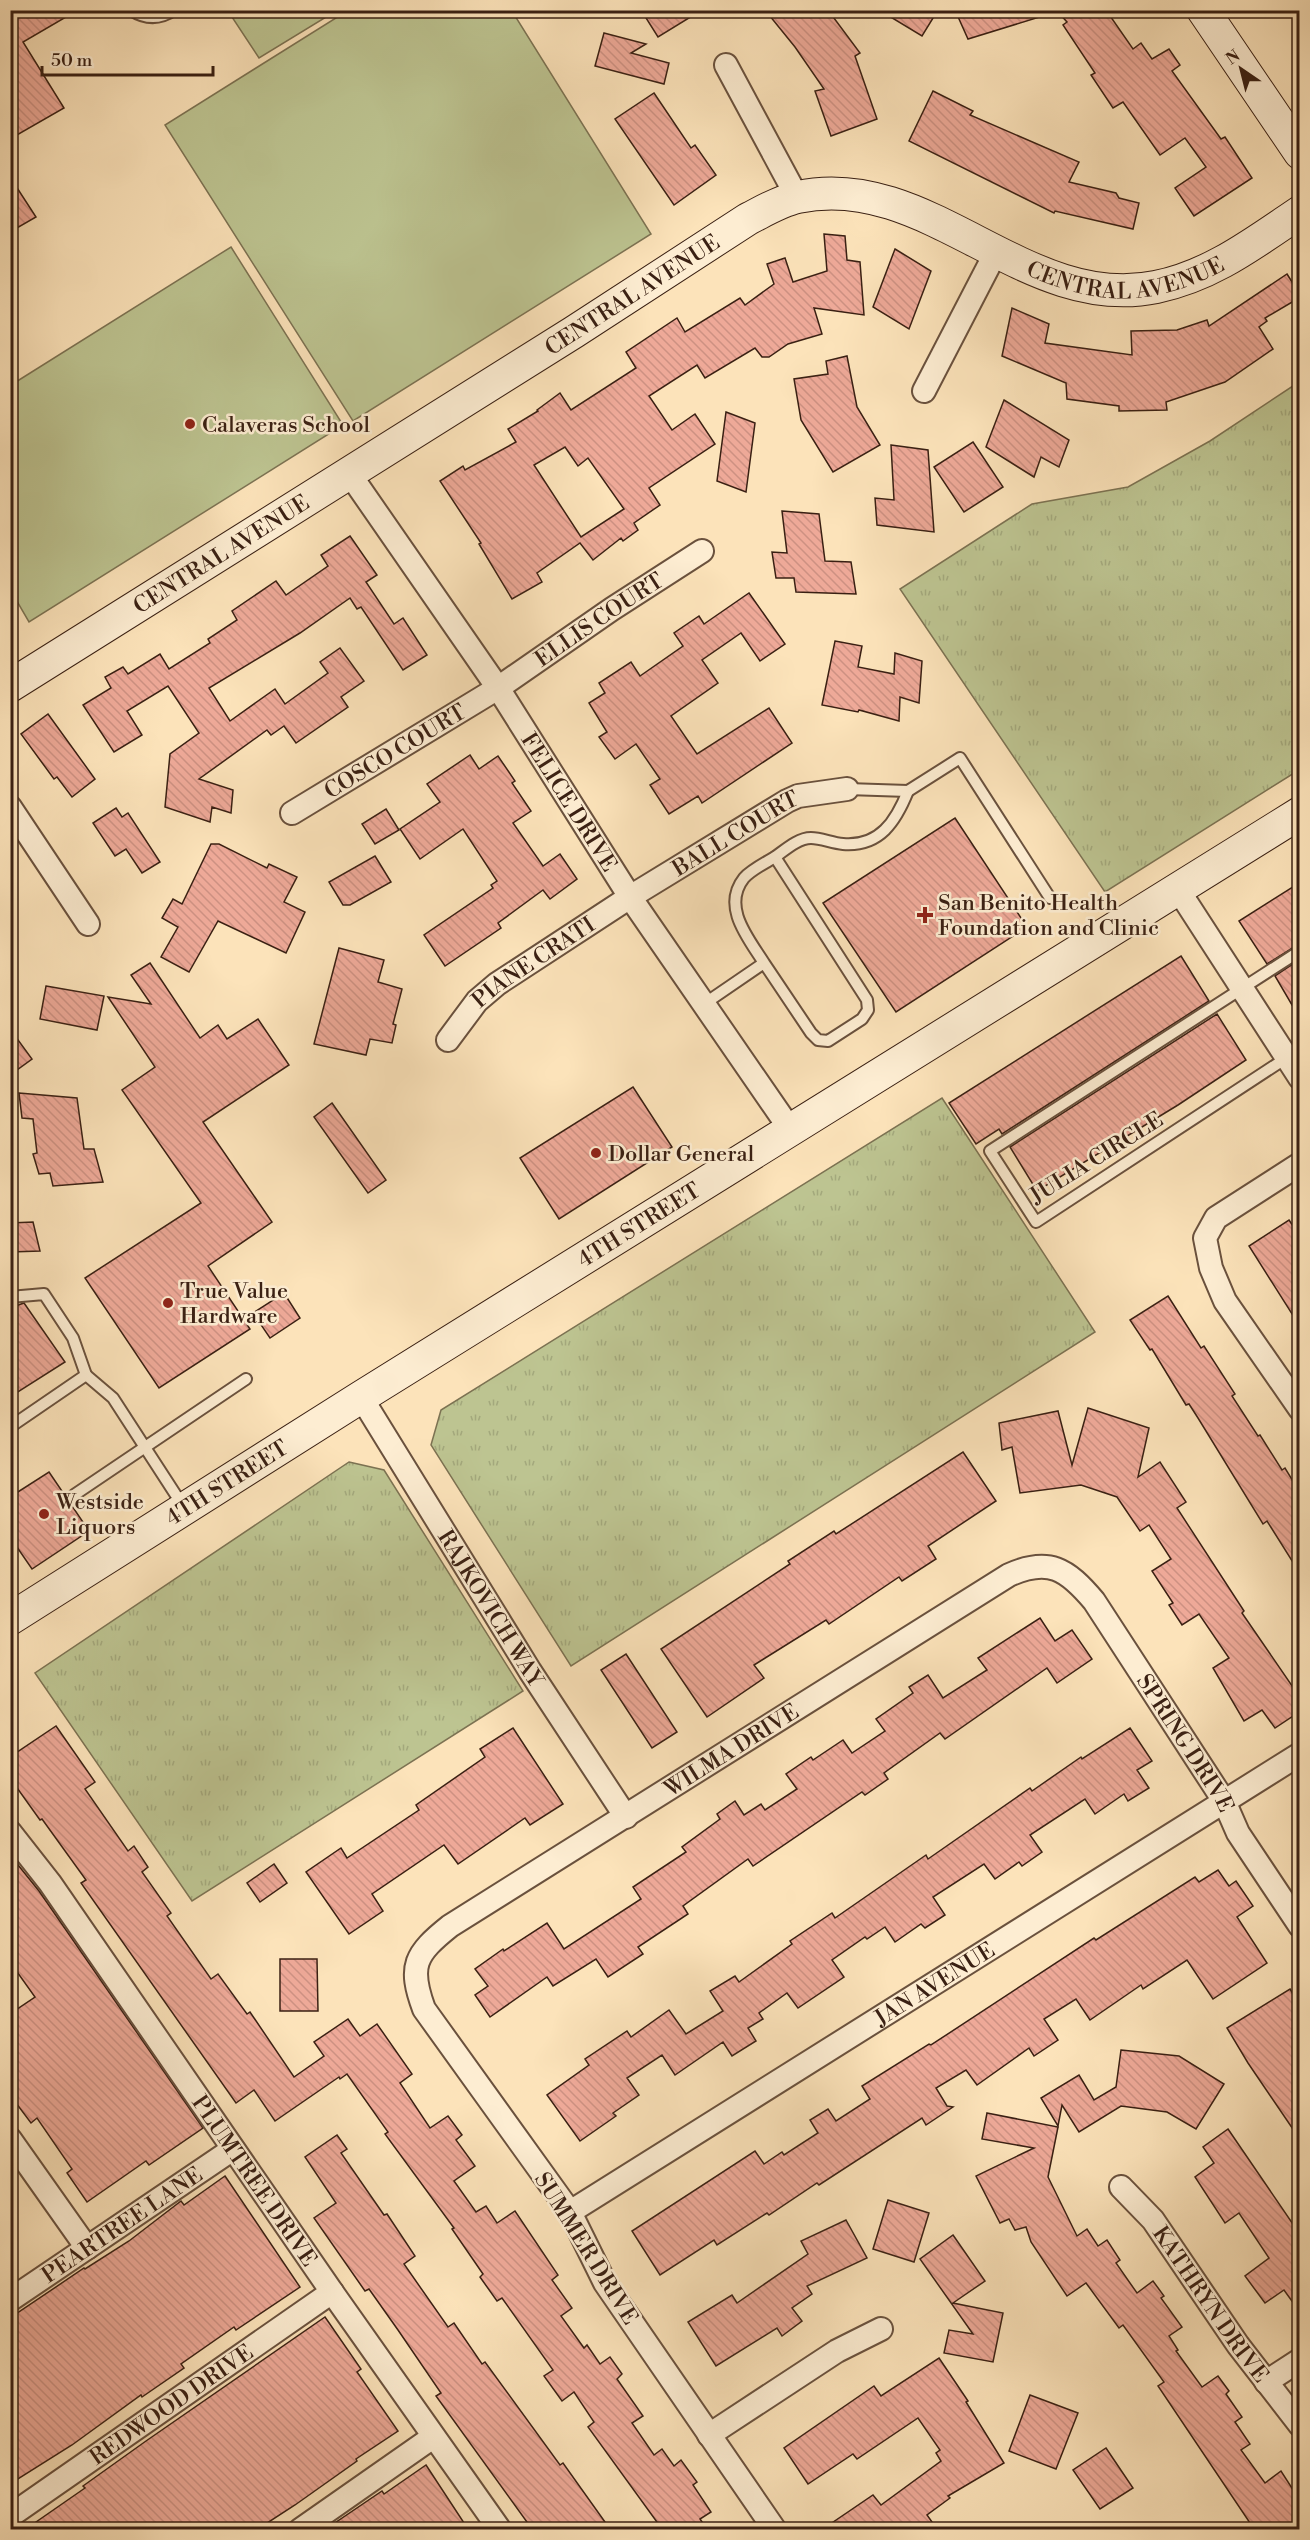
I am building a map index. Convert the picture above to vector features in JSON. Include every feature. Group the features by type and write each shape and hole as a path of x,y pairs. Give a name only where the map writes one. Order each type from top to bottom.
{"street":[{"path":"1203,10 1299,153"},
{"path":"726,65 796,197"},
{"name":"CENTRAL AVENUE","path":"10,686 748,219 796,197 843,195 888,201 915,211 1050,277 1078,284 1131,290 1154,288 1205,272 1242,252 1299,212"},
{"path":"924,391 996,252"},
{"name":"FELICE DRIVE","path":"349,473 498,688 630,897 790,1129"},
{"name":"ELLIS COURT","path":"498,688 612,609 702,551"},
{"name":"COSCO COURT","path":"292,813 498,688"},
{"name":"BALL COURT","path":"630,897 787,801 798,796 847,789"},
{"path":"10,807 88,924"},
{"name":"4TH STREET","path":"10,1619 361,1397 1299,813"},
{"path":"1177,888 1242,987 1293,1054 1299,1078"},
{"name":"PIANE CRATI","path":"448,1040 477,1001 497,984 630,897"},
{"path":"1299,1164 1216,1218 1205,1238 1210,1268 1225,1301 1299,1409"},
{"name":"RAJKOVICH WAY","path":"361,1397 530,1671 626,1817"},
{"name":"WILMA DRIVE","path":"417,1962 428,1944 450,1926 1009,1575 1028,1566 1043,1565 1060,1570"},
{"name":"SPRING DRIVE","path":"1060,1570 1076,1580 1094,1601 1224,1801 1238,1833 1299,1926"},
{"name":"JAN AVENUE","path":"570,2212 1299,1754"},
{"name":"PLUMTREE DRIVE","path":"10,1832 50,1883 433,2437 500,2529"},
{"name":"SUMMER DRIVE","path":"417,1962 416,1981 424,2010 570,2212 605,2283 775,2529"},
{"path":"10,2139 87,2248"},
{"name":"PEARTREE LANE","path":"10,2300 233,2149"},
{"name":"KATHRYN DRIVE","path":"1121,2187 1152,2220 1238,2346 1299,2425"},
{"name":"REDWOOD DRIVE","path":"10,2516 332,2292"},
{"path":"708,2434 837,2351 881,2329"},
{"path":"1266,2382 1299,2360"},
{"path":"300,2529 433,2437"}],"lane":[{"path":"130,10 142,17 151,18 174,10"},
{"path":"847,789 908,791 960,758 1050,898"},
{"path":"775,857 867,1000 868,1010 862,1019 828,1041 818,1040 741,927 735,909 737,893 744,878 775,857 801,840 812,838 844,844 861,844 877,836 898,816 908,791"},
{"path":"1242,987 1299,951"},
{"path":"704,1004 764,963"},
{"name":"JULIA CIRCLE","path":"1242,987 990,1151 1036,1222 1293,1054"},
{"path":"10,1297 44,1294 73,1338 86,1375 113,1398 185,1508"},
{"path":"10,1427 86,1375"},
{"path":"74,1495 246,1379"}],"green space":[{"path":"228,11 336,11 259,58"},
{"path":"347,11 512,11 651,234 353,421 165,125"},
{"path":"231,247 343,425 29,622 11,591 11,385"},
{"path":"1299,382 1299,770 1105,892 900,589 1032,504 1128,487 1210,441"},
{"path":"942,1098 1095,1332 571,1666 431,1445 441,1410"},
{"path":"349,1462 384,1470 523,1691 192,1901 35,1673"}],"building":[{"path":"10,10 78,10 23,42 64,108 10,139"},
{"path":"641,10 702,10 658,37"},
{"path":"765,10 828,10 860,53 855,56 877,119 831,136 815,91 824,89 795,47"},
{"path":"879,10 938,10 922,36"},
{"path":"955,10 1045,10 1046,15 968,39"},
{"path":"1056,10 1106,10 1133,49 1141,43 1152,59 1169,49 1180,65 1172,71 1221,139 1225,137 1252,178 1194,216 1175,188 1206,167 1185,138 1160,155 1123,102 1113,108 1091,75 1095,73 1063,25 1067,22"},
{"path":"604,33 646,44 631,53 669,63 664,84 595,66"},
{"path":"933,91 973,111 970,115 1079,162 1069,182 1116,193 1119,198 1139,203 1133,229 1055,211 1054,213 909,141"},
{"path":"654,93 691,148 695,145 716,175 674,205 615,119"},
{"path":"10,177 36,217 10,232"},
{"path":"824,234 845,236 847,260 860,262 864,315 814,308 822,334 788,344 769,357 762,357 755,348 705,378 697,365 649,396 672,430 695,414 715,444 649,488 660,505 634,523 638,530 623,541 621,538 593,560 580,543 537,573 542,582 512,599 479,544 481,543 440,481 463,466 465,470 516,442 508,429 538,411 560,393 571,410 636,368 626,352 677,318 685,332 740,298 745,305 774,284 767,264 785,258 793,282 827,271","holes":["565,447 578,466 588,458 624,509 581,537 534,465"]},
{"path":"895,249 931,271 909,329 873,307"},
{"path":"1287,274 1299,293 1299,298 1265,318 1267,321 1259,327 1273,349 1225,382 1166,402 1167,410 1119,411 1119,406 1067,399 1066,383 1002,356 1012,308 1049,324 1045,343 1132,355 1131,331 1177,330 1207,320 1209,326"},
{"path":"847,356 857,407 880,445 833,472 801,420 794,379 828,374 826,361"},
{"path":"1004,400 1069,440 1059,467 1041,457 1034,477 986,447"},
{"path":"726,412 755,423 746,492 717,481"},
{"path":"973,442 1003,487 964,512 934,467"},
{"path":"891,445 928,450 934,532 877,525 875,498 894,500"},
{"path":"782,511 819,514 825,561 851,562 856,594 796,592 794,578 776,578 772,552 787,553"},
{"path":"350,536 377,575 366,582 394,624 403,618 427,655 403,670 361,607 357,609 350,598 300,633 209,688 230,721 275,689 285,704 328,673 320,662 340,648 364,681 341,697 348,707 296,743 284,726 271,735 267,730 199,779 233,790 231,813 212,807 210,822 165,807 170,754 199,733 168,686 127,711 142,735 114,752 83,705 111,688 105,677 123,667 128,674 160,654 169,669 210,643 208,639 237,620 232,611 276,581 286,595 328,566 321,555"},
{"path":"749,593 785,644 760,661 741,633 702,660 718,683 671,716 697,754 769,708 792,743 702,803 698,796 669,814 650,785 660,779 636,744 615,759 599,737 607,732 589,703 605,693 599,683 631,662 640,676 683,646 674,633 699,616 704,624"},
{"path":"835,641 862,646 858,667 894,674 895,653 922,661 919,703 900,697 899,721 859,710 858,712 822,705"},
{"path":"48,714 95,779 72,797 57,777 54,779 21,734"},
{"path":"470,755 479,769 498,756 515,781 512,783 531,811 513,823 543,866 560,854 577,879 550,899 543,890 498,923 501,928 445,966 424,935 493,888 491,885 497,881 463,829 420,859 400,829 440,802 427,784"},
{"path":"116,808 122,817 128,813 160,862 142,873 126,849 115,856 93,823"},
{"path":"386,809 399,830 375,844 362,824"},
{"name":"San Benito Health Foundation and Clinic","path":"955,818 1027,927 896,1012 823,903"},
{"path":"211,844 219,844 267,868 269,864 297,877 284,902 305,912 286,953 218,921 189,972 161,957 178,927 162,918 173,899 182,904"},
{"path":"375,856 391,882 350,905 343,905 329,882"},
{"path":"1299,883 1299,944 1267,964 1239,921"},
{"path":"339,948 384,960 378,982 402,989 393,1024 396,1025 392,1043 370,1039 366,1055 314,1044"},
{"path":"1181,956 1209,1001 1002,1134 999,1129 976,1144 949,1103"},
{"path":"1299,960 1299,1017 1275,976"},
{"path":"150,963 200,1038 218,1025 227,1039 258,1019 289,1065 203,1122 272,1222 208,1266 250,1329 159,1388 85,1278 201,1203 122,1090 155,1067 108,997 151,1004 131,975"},
{"path":"46,986 104,996 97,1030 40,1019"},
{"path":"1217,1014 1246,1060 1178,1105 1037,1191 1010,1147"},
{"path":"10,1029 32,1059 10,1075"},
{"name":"Dollar General","path":"633,1087 672,1147 559,1219 520,1158"},
{"path":"19,1093 77,1098 84,1149 94,1149 103,1182 53,1186 50,1173 39,1174 33,1154 37,1153 33,1119 22,1118"},
{"path":"332,1103 386,1180 368,1193 314,1117"},
{"path":"1289,1220 1299,1235 1299,1325 1249,1246"},
{"path":"33,1222 40,1251 10,1252 10,1223"},
{"path":"284,1293 300,1318 270,1338 253,1313"},
{"path":"1168,1296 1201,1348 1204,1346 1235,1394 1232,1396 1258,1436 1260,1435 1282,1470 1285,1468 1299,1491 1299,1572 1267,1521 1263,1524 1189,1404 1186,1405 1152,1349 1150,1350 1130,1320"},
{"path":"24,1303 65,1362 10,1397 10,1308"},
{"path":"1088,1408 1149,1428 1138,1477 1160,1462 1186,1502 1177,1508 1244,1611 1242,1613 1299,1696 1299,1712 1275,1728 1262,1710 1244,1721 1213,1668 1229,1658 1199,1614 1182,1625 1169,1605 1173,1603 1152,1571 1171,1559 1149,1525 1140,1531 1117,1497 1081,1485 1020,1493 1012,1447 1002,1450 999,1423 1058,1411 1072,1465"},
{"path":"963,1452 996,1501 928,1546 936,1559 902,1581 899,1577 829,1624 826,1620 754,1665 764,1678 707,1717 661,1649 790,1564 788,1561 834,1531 836,1534"},
{"name":"Westside Liquors","path":"49,1472 89,1531 32,1569 10,1537 10,1497"},
{"path":"1040,1618 1055,1641 1072,1630 1092,1659 1057,1683 1047,1668 945,1739 940,1733 884,1773 888,1779 865,1795 862,1792 753,1866 748,1859 683,1906 688,1914 638,1947 643,1954 608,1977 596,1959 553,1986 547,1977 490,2017 475,1995 488,1986 475,1969 547,1923 564,1949 641,1899 633,1887 686,1852 682,1847 720,1819 717,1814 735,1801 744,1815 761,1804 765,1810 797,1789 786,1774 811,1757 813,1760 843,1740 852,1753 885,1731 876,1719 913,1693 909,1687 928,1675 943,1698 987,1670 978,1658"},
{"path":"626,1654 677,1732 652,1748 601,1670"},
{"path":"56,1726 95,1782 85,1789 128,1851 134,1846 148,1867 142,1872 171,1913 167,1916 211,1979 218,1974 247,2014 250,2012 294,2077 324,2056 314,2042 348,2019 360,2036 377,2024 412,2074 400,2083 430,2128 448,2116 462,2135 456,2140 475,2166 454,2181 476,2212 486,2206 497,2223 515,2211 558,2275 552,2280 572,2308 561,2316 584,2348 587,2345 600,2364 610,2357 622,2374 617,2379 643,2416 632,2423 654,2455 662,2449 674,2466 681,2460 697,2482 693,2485 711,2512 700,2519 707,2529 662,2529 588,2427 594,2422 574,2392 562,2401 544,2376 553,2370 502,2298 497,2301 480,2277 483,2274 452,2229 454,2228 385,2134 388,2132 347,2074 340,2079 339,2077 275,2121 254,2090 236,2103 81,1883 86,1880 10,1778 10,1757"},
{"path":"513,1728 563,1804 530,1825 525,1818 458,1864 444,1845 372,1894 383,1911 349,1934 306,1872 341,1848 347,1858 419,1810 416,1805 485,1757 480,1749"},
{"path":"1130,1728 1152,1761 1137,1770 1149,1788 1128,1801 1124,1794 1095,1814 1085,1799 1030,1835 1042,1852 1022,1866 1019,1862 995,1879 984,1864 933,1897 945,1915 925,1928 921,1924 895,1942 885,1927 867,1939 865,1937 832,1960 844,1977 798,2008 787,1993 759,2013 763,2019 748,2028 756,2041 732,2056 723,2042 675,2075 662,2055 627,2078 639,2095 613,2113 616,2116 580,2141 547,2095 589,2065 585,2059 627,2031 631,2037 669,2010 686,2034 723,2011 710,1991 735,1976 739,1982 792,1944 790,1941 832,1913 835,1918 926,1855 928,1859 1030,1788 1032,1791 1081,1757 1082,1759"},
{"path":"10,1855 39,1891 203,2128 149,2165 146,2161 87,2202 67,2173 72,2169 37,2118 31,2123 10,2095 10,2014 35,1997 10,1962"},
{"path":"274,1864 287,1883 260,1902 247,1883"},
{"path":"1218,1870 1229,1886 1236,1881 1253,1906 1237,1917 1267,1963 1213,1999 1187,1960 1143,1989 1141,1985 1090,2020 1076,1999 1044,2019 1058,2040 1034,2056 1029,2048 977,2085 966,2070 936,2088 947,2106 953,2107 926,2125 922,2118 769,2215 767,2213 717,2245 714,2240 660,2275 632,2231 755,2151 764,2164 782,2152 784,2155 818,2133 810,2120 828,2109 836,2121 870,2099 862,2086 929,2044 931,2045 1094,1938 1096,1940 1195,1877 1199,1882"},
{"path":"280,1959 317,1959 318,2011 280,2011"},
{"path":"1290,1989 1299,2004 1299,2138 1227,2028"},
{"path":"1121,2050 1179,2056 1224,2084 1196,2129 1167,2112 1121,2106 1079,2132 1062,2105 1058,2126 1041,2098 1079,2075 1094,2100 1116,2087"},
{"path":"987,2113 1058,2127 1048,2177 1077,2236 1087,2229 1098,2246 1107,2240 1120,2260 1116,2263 1137,2293 1153,2281 1164,2296 1161,2298 1182,2327 1169,2336 1178,2350 1176,2351 1202,2387 1218,2376 1229,2391 1226,2394 1242,2417 1235,2422 1250,2444 1241,2450 1265,2483 1281,2471 1299,2499 1299,2529 1254,2529 1158,2386 1164,2382 1123,2325 1119,2328 1086,2283 1067,2296 1031,2242 1026,2227 1015,2230 1009,2219 1000,2223 976,2176 1034,2148 982,2139"},
{"path":"1228,2129 1299,2233 1299,2311 1284,2290 1265,2303 1245,2276 1269,2258 1239,2213 1225,2223 1195,2177 1214,2163 1203,2147"},
{"path":"337,2135 347,2149 341,2153 415,2256 404,2264 448,2327 454,2323 482,2364 485,2362 560,2465 563,2463 610,2529 532,2529 436,2396 441,2393 398,2330 369,2289 365,2291 314,2218 336,2203 305,2157"},
{"path":"225,2176 300,2287 236,2330 234,2327 181,2364 184,2368 142,2397 141,2395 72,2445 10,2484 10,2318 129,2241 181,2201 184,2205"},
{"path":"888,2200 929,2213 914,2262 873,2249"},
{"path":"846,2220 867,2258 807,2286 812,2294 792,2308 802,2321 782,2336 777,2328 716,2366 688,2322 732,2295 737,2303 808,2254 801,2241"},
{"path":"953,2235 985,2281 953,2303 1003,2313 993,2362 944,2353 949,2330 973,2334 920,2259"},
{"path":"325,2317 361,2369 357,2372 398,2431 295,2505 258,2529 26,2529 85,2488 83,2486 146,2441"},
{"path":"939,2358 968,2401 966,2402 1004,2463 948,2496 950,2498 927,2515 937,2529 823,2529 873,2495 881,2505 941,2461 936,2453 940,2450 918,2418 857,2459 853,2454 808,2484 784,2448 874,2386 881,2396"},
{"path":"1030,2395 1078,2413 1056,2469 1009,2451"},
{"path":"1106,2448 1133,2488 1100,2509 1073,2470"},
{"path":"426,2465 468,2529 326,2529 382,2491 384,2494"}],"place":[{"name":"Calaveras School","path":"190,424"},
{"name":"San Benito Health Foundation and Clinic","path":"925,915"},
{"name":"Dollar General","path":"596,1153"},
{"name":"True Value Hardware","path":"168,1303"},
{"name":"Westside Liquors","path":"44,1514"}]}
